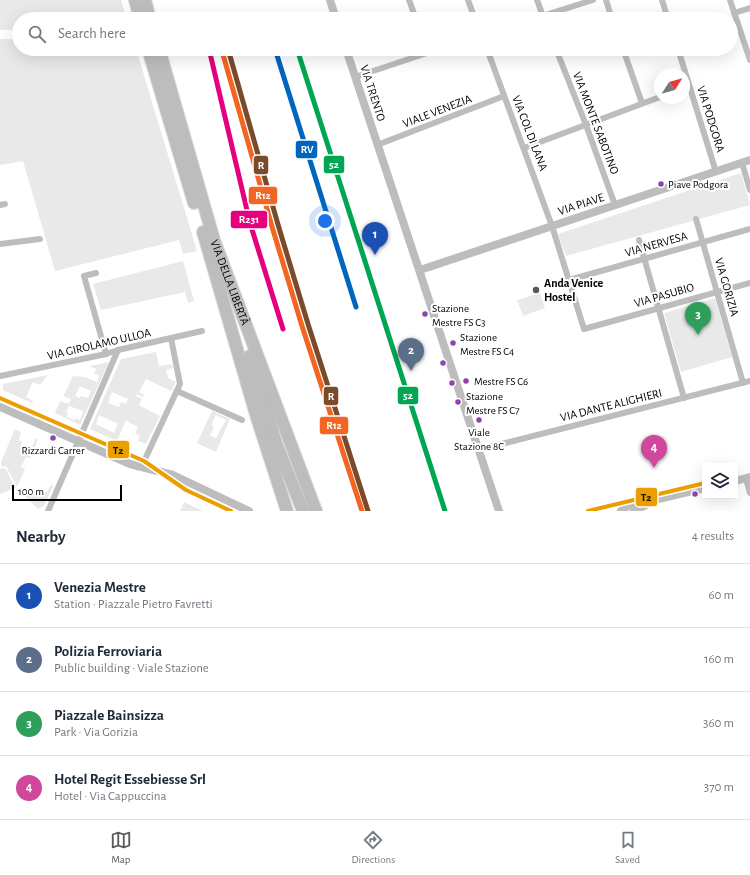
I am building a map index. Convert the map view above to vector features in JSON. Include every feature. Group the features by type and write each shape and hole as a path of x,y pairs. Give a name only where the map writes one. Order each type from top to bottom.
{"highway":[{"path":"135,0 138,12"},
{"path":"145,0 148,12"},
{"name":"VIA DELLA LIBERTÀ","path":"150,56 287,511"},
{"name":"VIA DELLA LIBERTÀ","path":"160,56 214,240 316,511"},
{"path":"214,240 276,443 303,511"}],"street":[{"path":"330,0 334,12"},
{"path":"409,0 413,12"},
{"path":"468,0 472,12"},
{"path":"538,0 542,12"},
{"path":"558,12 593,0"},
{"path":"606,0 610,12"},
{"path":"662,0 666,12"},
{"path":"730,0 734,12"},
{"path":"737,12 750,8"},
{"path":"738,25 750,60"},
{"name":"VIA TRENTO","path":"348,56 499,511"},
{"path":"355,77 413,56"},
{"name":"VIA COL DI LANA","path":"490,56 552,226 584,329"},
{"name":"VIA MONTE SABOTINO","path":"559,56 615,205"},
{"path":"625,56 642,104"},
{"name":"VIA PODGORA","path":"680,56 685,68"},
{"name":"VIALE VENEZIA","path":"377,145 504,96"},
{"name":"VIA PODGORA","path":"690,98 716,172"},
{"path":"524,148 654,99"},
{"path":"746,162 750,190"},
{"name":"VIA PIAVE","path":"420,270 746,162"},
{"name":"VIA GORIZIA","path":"696,219 743,383"},
{"name":"VIA NERVESA","path":"569,280 750,228"},
{"path":"0,244 40,238"},
{"path":"639,240 684,398"},
{"path":"96,273 84,276 106,354"},
{"name":"VIA PASUBIO","path":"584,329 750,282"},
{"name":"VIA GIROLAMO ULLOA","path":"0,376 106,354 202,331"},
{"path":"137,466 142,463 146,457 180,384 171,338"},
{"path":"48,511 118,350"},
{"name":"VIA DANTE ALIGHIERI","path":"478,450 750,381"},
{"path":"177,391 242,420"},
{"path":"0,407 78,442 137,466 173,475 249,511"},
{"path":"738,480 748,478 750,493"},
{"path":"621,511 632,504 700,488"},
{"path":"634,511 654,500"}],"shaded area":[{"path":"0,0 121,0 125,12 12,12 12,30 0,30"},
{"path":"0,39 12,39 12,56 138,56 197,251 183,254 179,240 55,271 23,161 0,165"},
{"path":"741,173 750,205 566,256 558,234"},
{"path":"183,261 194,301 188,303 185,292 101,310 93,284"},
{"path":"540,293 545,308 523,316 517,300"},
{"path":"715,298 732,357 681,372 664,313"},
{"path":"156,352 159,366 172,364 173,368 166,370 168,378 176,382 171,391 146,379 139,392 144,395 143,397 137,394 136,396 142,399 139,405 160,416 146,444 138,441 140,436 135,433 138,427 126,420 117,441 90,429 121,359","holes":["112,392 128,399 126,404 121,402 119,407 108,403","99,415 118,424 114,433 96,424"]},
{"path":"109,362 80,425 55,413 60,401 69,404 71,399 63,396 73,376 85,377 97,382 99,376 94,373 96,369 89,366","holes":["80,386 91,391 88,398 81,396 80,398 75,396","69,406 83,411 80,420 67,417 68,413 66,412"]},
{"path":"48,375 40,385 33,382 26,397 33,401 32,403 3,390 3,384"},
{"path":"212,411 230,419 216,452 197,443","holes":["216,415 226,420 216,438 210,436 214,427 211,425"]},
{"path":"15,429 21,432 19,440 22,442 20,448 29,453 36,438 38,439 30,458 26,457 21,467 25,469 17,487 6,466 2,467 1,462"},
{"path":"5,468 16,488 0,494 0,469"},
{"path":"51,485 53,486 44,506 38,509 25,496 27,490 43,496"},
{"path":"184,502 203,511 180,511"}],"tram line":[{"path":"688,487 699,489"}],"transit line":[{"name":"R231","path":"211,56 250,223 283,329"},
{"name":"R12","path":"223,56 302,326 362,511"},
{"name":"R","path":"230,56 308,324 368,511"},
{"name":"RV","path":"277,56 356,307"},
{"name":"52","path":"299,56 445,511"},
{"name":"T2","path":"0,398 144,461 186,490 231,511"},
{"name":"T2","path":"588,511 702,484"}],"place":[{"name":"Piave Podgora","path":"661,184"},
{"name":"Venezia Mestre","path":"375,255"},
{"name":"Anda Venice Hostel","path":"536,290"},
{"name":"Stazione Mestre FS C3","path":"425,314"},
{"name":"Piazzale Bainsizza","path":"698,335"},
{"name":"Stazione Mestre FS C4","path":"453,343"},
{"name":"Polizia Ferroviaria","path":"411,371"},
{"name":"Mestre FS C6","path":"466,381"},
{"name":"Stazione Mestre FS C7","path":"458,402"},
{"name":"Viale Stazione 8C","path":"479,420"},
{"name":"Rizzardi Carrer","path":"53,438"},
{"name":"Hotel Regit Essebiesse Srl","path":"654,468"}]}
